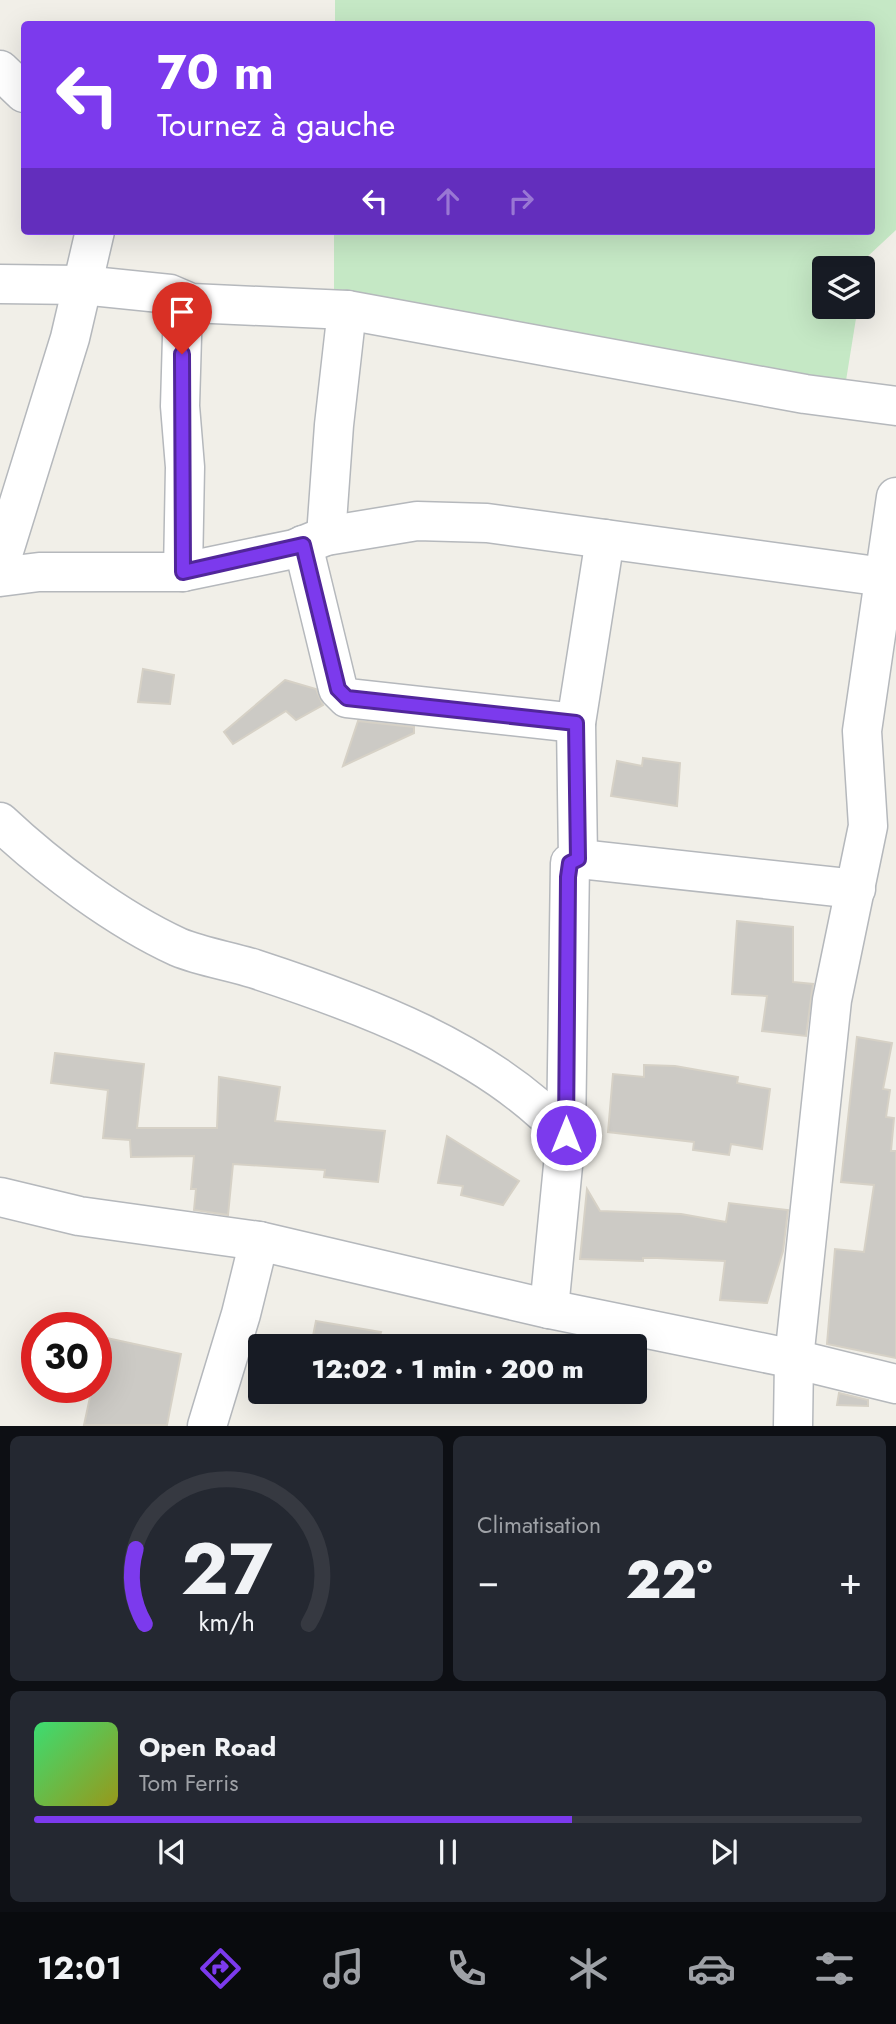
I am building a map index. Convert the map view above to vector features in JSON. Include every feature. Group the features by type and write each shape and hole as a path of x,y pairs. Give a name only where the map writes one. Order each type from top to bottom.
{"street":[{"path":"0,70 21,90"},
{"path":"0,564 70,338 94,235"},
{"path":"0,284 82,285 170,294 183,302 347,310 805,394 896,406"},
{"path":"183,302 180,406 185,467 183,572"},
{"path":"347,310 334,425 315,541 338,689 347,698 576,723"},
{"path":"793,1426 794,1359 832,1000 868,826 862,732 896,497"},
{"path":"0,577 39,572 183,572 315,541 417,521 487,523 884,577"},
{"path":"578,859 576,723 605,539"},
{"path":"0,822 44,862 179,947 254,969 367,1010 461,1053 551,1118 566,1135"},
{"path":"549,1309 566,1135 570,863 578,859 856,889"},
{"path":"0,1197 79,1216 259,1241 549,1309 794,1359 896,1384"},
{"path":"207,1426 241,1314 259,1241"}],"green space":[{"path":"335,0 896,0 896,230 868,256 812,256 812,319 856,319 844,393 334,300 334,235 875,235 875,21 335,21"}],"building":[{"path":"143,669 174,675 170,704 138,702"},
{"path":"285,680 316,689 323,705 296,720 286,711 233,744 224,732"},
{"path":"358,721 414,727 414,733 343,766"},
{"path":"643,758 680,763 677,806 611,796 617,761 642,766"},
{"path":"737,921 793,927 793,982 813,984 806,1036 762,1031 767,996 732,994"},
{"path":"857,1037 892,1043 883,1089 890,1090 886,1117 894,1118 891,1151 896,1151 896,1358 827,1344 835,1249 864,1252 874,1185 841,1182"},
{"path":"55,1053 144,1064 137,1128 217,1128 219,1077 280,1087 275,1121 385,1131 378,1182 324,1177 325,1170 233,1164 228,1215 194,1210 196,1189 191,1189 194,1156 131,1157 130,1140 103,1138 108,1090 51,1083"},
{"path":"644,1065 675,1066 738,1077 737,1083 770,1089 762,1149 731,1144 729,1155 693,1150 694,1142 608,1132 613,1074 644,1077"},
{"path":"447,1136 519,1181 503,1205 461,1195 463,1186 438,1183"},
{"path":"587,1189 600,1211 681,1214 726,1222 729,1203 788,1210 783,1251 767,1303 720,1300 725,1261 580,1259"},
{"path":"316,1321 381,1332 380,1334 313,1334"},
{"path":"112,1339 181,1354 167,1425 84,1425 89,1403 112,1403"},
{"path":"839,1393 868,1400 868,1406 837,1405"}],"route":[{"path":"182,354 180,406 185,467 183,572 303,545 338,689 347,698 576,723 578,859 570,863 568,877 566,1135"}]}
